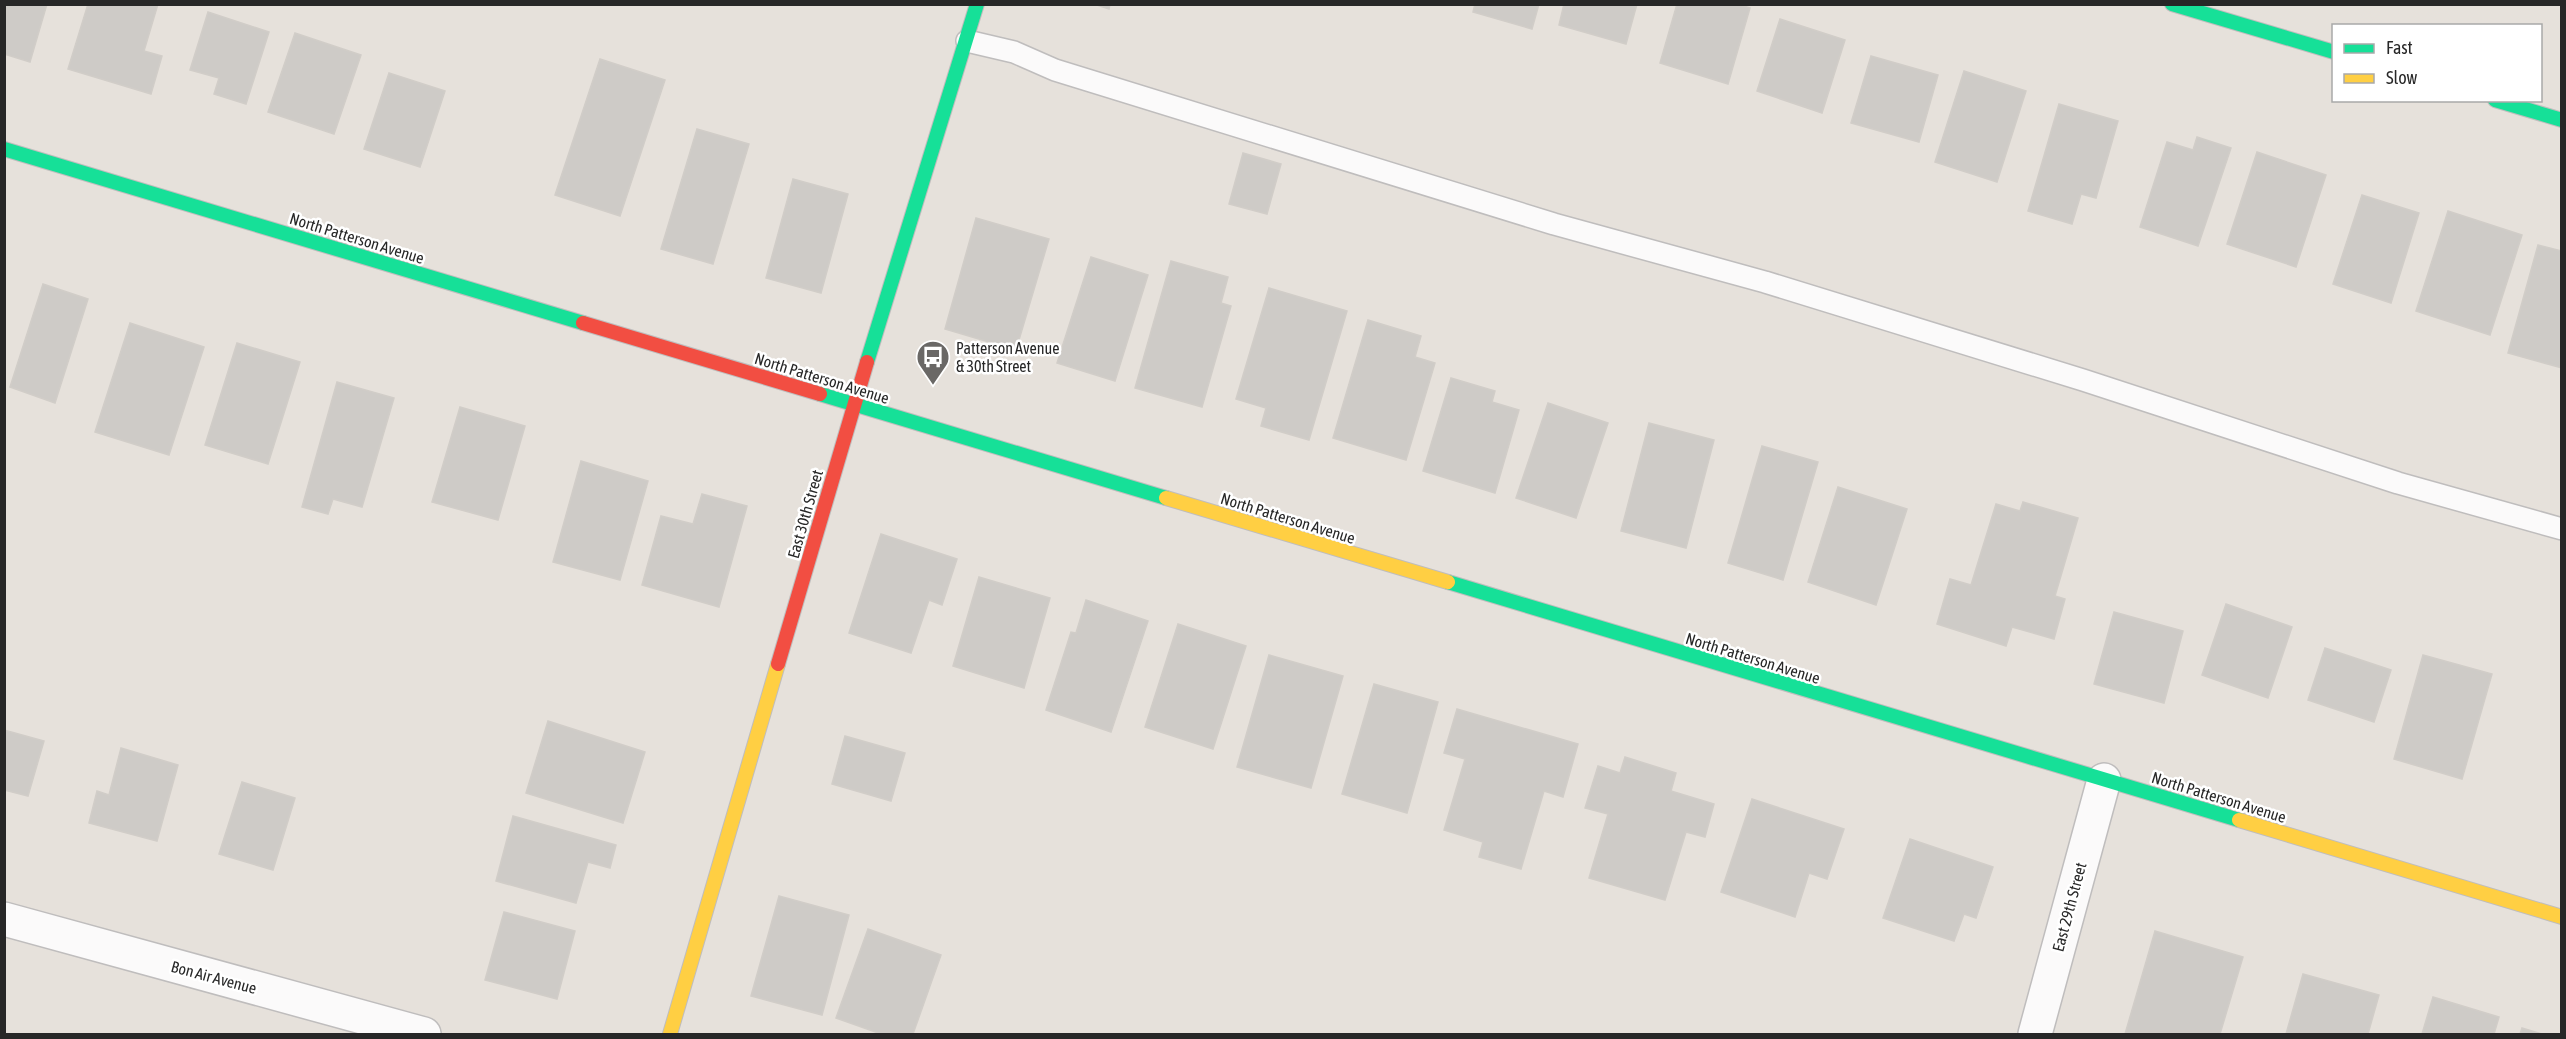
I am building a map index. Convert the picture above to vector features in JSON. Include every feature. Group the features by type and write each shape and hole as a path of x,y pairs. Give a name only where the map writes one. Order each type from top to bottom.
{"main road":[{"name":"East 30th Street","path":"670,1035 854,405 977,4"},
{"path":"2172,4 2332,51"},
{"path":"2502,102 2562,120"},
{"name":"North Patterson Avenue","path":"4,149 2562,917"}],"street":[{"name":"East 29th Street","path":"2035,1035 2104,780"},
{"name":"Bon Air Avenue","path":"4,919 423,1035"}],"lane":[{"path":"967,41 1014,52 1055,70 1554,224 1765,282 2083,380 2397,483 2562,529"}],"building":[{"path":"4,4 47,4 30,62 4,54"},
{"path":"88,4 158,4 144,51 162,56 151,94 68,69"},
{"path":"1094,4 1110,4 1109,9"},
{"path":"1475,4 1539,4 1532,29 1473,12"},
{"path":"1564,4 1637,4 1626,44 1559,25"},
{"path":"1677,4 1738,4 1750,8 1728,84 1660,63"},
{"path":"208,12 269,32 246,104 214,94 219,78 190,70"},
{"path":"1780,19 1845,40 1822,113 1757,91"},
{"path":"295,33 361,55 334,134 268,112"},
{"path":"1871,56 1938,75 1919,142 1851,123"},
{"path":"600,59 665,80 620,216 555,195"},
{"path":"1964,71 2026,91 1997,182 1935,162"},
{"path":"389,73 445,91 420,167 364,149"},
{"path":"2059,104 2118,121 2096,198 2081,194 2072,224 2028,211"},
{"path":"697,129 749,144 713,264 661,249"},
{"path":"2197,137 2231,148 2198,246 2140,227 2167,142 2193,150"},
{"path":"2257,152 2326,175 2296,267 2227,244"},
{"path":"1243,153 1281,164 1267,214 1229,204"},
{"path":"793,179 848,194 821,293 766,278"},
{"path":"2362,195 2419,213 2391,303 2333,284"},
{"path":"2448,211 2522,235 2490,335 2416,311"},
{"path":"976,218 1049,239 1016,350 945,329"},
{"path":"2538,245 2562,251 2562,368 2508,353"},
{"path":"1091,257 1148,275 1115,381 1057,363"},
{"path":"1171,261 1228,277 1221,303 1231,306 1202,407 1135,388"},
{"path":"43,284 88,299 55,403 10,387"},
{"path":"1269,288 1347,311 1309,440 1261,426 1266,408 1236,399"},
{"path":"1368,320 1421,336 1415,357 1435,363 1406,460 1333,438"},
{"path":"130,323 204,347 169,455 95,432"},
{"path":"237,343 300,362 268,464 205,445"},
{"path":"1451,378 1495,391 1492,402 1519,410 1495,493 1423,471"},
{"path":"337,382 394,398 362,507 333,499 328,514 302,507"},
{"path":"1548,403 1608,423 1576,518 1516,498"},
{"path":"460,407 525,426 498,520 432,502"},
{"path":"1649,423 1714,440 1686,548 1621,531"},
{"path":"1762,446 1818,462 1783,580 1728,563"},
{"path":"581,461 648,481 620,580 553,562"},
{"path":"1838,487 1907,509 1876,605 1808,582"},
{"path":"702,494 747,506 719,607 642,585 661,516 693,524"},
{"path":"2023,502 2078,518 2055,596 2065,599 2054,639 2012,627 2006,646 1937,624 1950,579 1971,585 1996,504 2020,511"},
{"path":"881,534 957,559 942,605 929,600 911,653 849,633"},
{"path":"979,577 1050,598 1024,688 953,666"},
{"path":"1086,600 1148,621 1111,732 1046,710 1071,632 1076,633"},
{"path":"2226,604 2292,627 2268,698 2202,675"},
{"path":"2114,612 2183,631 2164,703 2094,684"},
{"path":"1178,624 1246,646 1213,749 1145,727"},
{"path":"2325,648 2391,670 2374,722 2308,700"},
{"path":"1269,655 1343,676 1311,788 1237,767"},
{"path":"2423,655 2492,674 2462,779 2394,759"},
{"path":"1374,684 1438,702 1407,813 1342,794"},
{"path":"1457,709 1578,744 1563,797 1544,791 1521,869 1479,857 1483,842 1444,830 1465,759 1444,753"},
{"path":"548,721 645,752 623,823 526,793"},
{"path":"4,730 44,741 28,796 4,790"},
{"path":"845,736 905,753 891,801 832,784"},
{"path":"121,748 178,765 157,841 89,823 97,791 109,795"},
{"path":"1625,757 1676,773 1671,791 1714,804 1705,837 1686,832 1665,900 1589,878 1608,814 1585,808 1598,766 1620,773"},
{"path":"242,782 295,798 273,870 219,854"},
{"path":"1752,799 1844,829 1827,879 1809,873 1795,917 1721,892"},
{"path":"513,816 616,845 610,868 588,862 576,903 496,881"},
{"path":"1910,839 1993,867 1976,918 1964,914 1954,941 1883,918"},
{"path":"779,896 849,915 822,1015 751,996"},
{"path":"504,912 575,931 557,999 485,980"},
{"path":"868,929 941,955 913,1034 881,1034 836,1018"},
{"path":"2155,931 2243,957 2220,1034 2125,1034"},
{"path":"2303,974 2379,995 2368,1034 2286,1034"},
{"path":"2433,997 2499,1017 2494,1034 2422,1034"},
{"path":"2522,1028 2542,1034 2520,1034"}],"traffic: fast":[{"path":"867,362 977,4"},
{"path":"2172,4 2332,51"},
{"path":"2502,102 2562,120"},
{"path":"4,149 583,323"},
{"path":"820,394 1166,498"},
{"path":"1448,582 2239,820"}],"traffic: slow":[{"path":"1166,498 1448,582"},
{"path":"670,1034 778,664"},
{"path":"2239,820 2562,917"}],"traffic: jam":[{"path":"583,323 820,394"},
{"path":"778,664 867,362"}],"place":[{"name":"Patterson Avenue & 30th Street","path":"933,386"}]}
